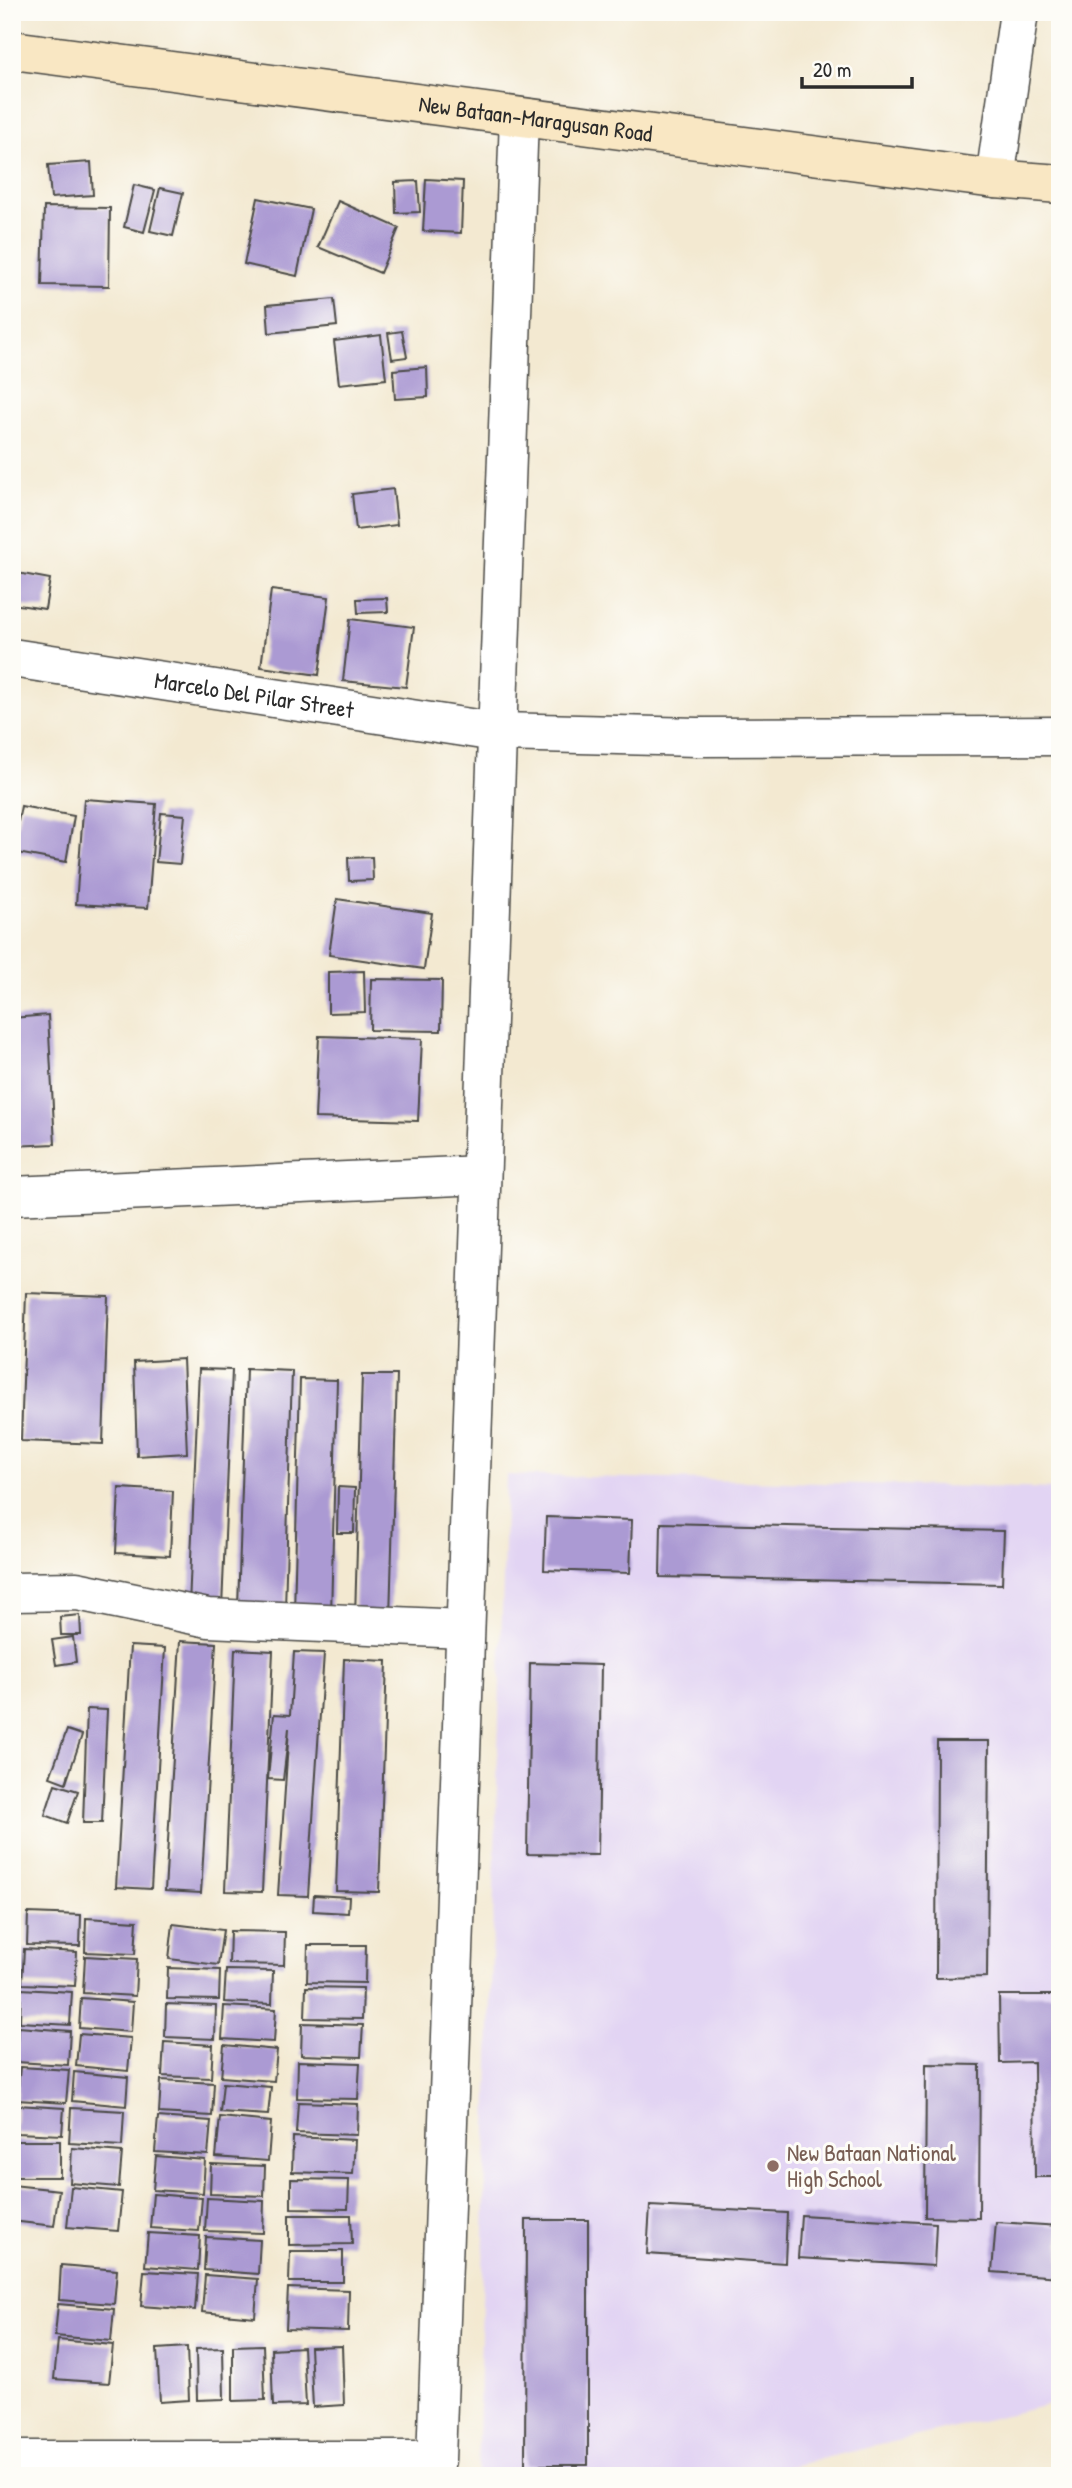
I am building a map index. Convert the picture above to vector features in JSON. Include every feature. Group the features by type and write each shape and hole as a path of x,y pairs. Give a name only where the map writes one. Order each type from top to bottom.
{"main road":[{"name":"New Bataan-Maragusan Road","path":"12,50 995,179 1060,184"}],"street":[{"path":"995,179 1019,12"},
{"path":"12,2460 436,2468 519,117"},
{"name":"Marcelo Del Pilar Street","path":"12,658 496,732 697,737 1060,736"},
{"path":"12,1196 481,1175"},
{"path":"12,1592 77,1591 208,1618 464,1629"}],"shaded area":[{"name":"New Bataan National High School","path":"506,1475 1060,1489 1060,2402 749,2476 477,2476"}],"building":[{"path":"91,162 93,195 51,198 48,165"},
{"path":"426,179 463,181 461,233 423,231"},
{"path":"418,181 420,212 396,213 395,182"},
{"path":"134,185 155,190 144,232 124,227"},
{"path":"160,188 183,193 173,236 150,231"},
{"path":"258,198 311,209 297,276 244,264"},
{"path":"338,201 399,228 380,273 318,247"},
{"path":"44,207 110,208 109,286 42,285"},
{"path":"334,299 337,326 269,333 267,305"},
{"path":"402,331 407,357 392,359 388,333"},
{"path":"381,335 386,379 339,384 334,341"},
{"path":"427,367 428,397 395,399 393,370"},
{"path":"393,489 397,525 356,530 352,494"},
{"path":"12,572 50,579 45,609 12,604"},
{"path":"271,590 329,597 319,675 261,667"},
{"path":"387,598 388,612 358,613 357,599"},
{"path":"350,619 414,627 406,687 343,681"},
{"path":"84,799 156,804 148,908 76,904"},
{"path":"21,806 74,816 66,862 12,852"},
{"path":"161,813 185,815 180,864 156,862"},
{"path":"372,857 373,880 349,881 348,858"},
{"path":"337,899 432,913 424,969 329,955"},
{"path":"364,971 365,1012 328,1013 328,972"},
{"path":"371,979 442,980 441,1031 370,1030"},
{"path":"48,1015 55,1144 12,1146 12,1018"},
{"path":"319,1036 422,1039 418,1121 315,1118"},
{"path":"26,1293 108,1296 103,1444 21,1441"},
{"path":"183,1359 187,1453 137,1456 134,1362"},
{"path":"199,1369 232,1370 222,1608 189,1606"},
{"path":"246,1369 292,1371 285,1609 238,1607"},
{"path":"362,1375 397,1375 390,1618 355,1617"},
{"path":"300,1379 337,1380 331,1615 294,1614"},
{"path":"338,1487 355,1488 354,1533 337,1533"},
{"path":"119,1488 173,1491 170,1556 116,1553"},
{"path":"546,1517 632,1520 630,1573 544,1570"},
{"path":"661,1523 1004,1531 1002,1584 660,1577"},
{"path":"80,1615 81,1635 61,1635 60,1617"},
{"path":"73,1637 76,1662 56,1665 52,1640"},
{"path":"180,1641 216,1643 201,1893 165,1891"},
{"path":"130,1646 165,1648 151,1889 116,1887"},
{"path":"235,1649 273,1651 262,1892 225,1891"},
{"path":"294,1652 324,1653 308,1896 278,1895 289,1728 283,1780 268,1779 274,1714 290,1715"},
{"path":"344,1659 387,1661 379,1892 336,1891"},
{"path":"530,1663 601,1665 598,1855 527,1854"},
{"path":"87,1709 107,1710 102,1823 83,1823"},
{"path":"67,1730 82,1735 66,1783 50,1777"},
{"path":"937,1741 989,1741 987,1977 936,1978"},
{"path":"55,1784 78,1791 67,1823 45,1815"},
{"path":"314,1895 349,1897 348,1913 313,1911"},
{"path":"28,1913 81,1915 80,1946 27,1945"},
{"path":"86,1918 137,1921 135,1954 85,1952"},
{"path":"173,1924 223,1930 218,1965 169,1959"},
{"path":"1056,1927 1060,1927 1060,1987 1053,1987"},
{"path":"230,1931 285,1932 284,1965 229,1964"},
{"path":"308,1945 366,1945 365,1983 307,1982"},
{"path":"24,1949 77,1952 75,1986 22,1984"},
{"path":"85,1956 137,1959 135,1996 83,1993"},
{"path":"168,1968 220,1970 219,2000 167,1999"},
{"path":"226,1970 273,1971 272,2004 224,2002"},
{"path":"306,1987 363,1988 362,2019 305,2018"},
{"path":"21,1989 72,1992 70,2025 20,2022"},
{"path":"999,1995 1060,1995 1060,2177 1035,2177 1034,2062 1000,2063"},
{"path":"81,1998 133,2002 131,2032 79,2028"},
{"path":"166,2004 216,2006 215,2039 165,2037"},
{"path":"224,2006 276,2009 274,2042 222,2039"},
{"path":"302,2023 363,2025 361,2057 301,2055"},
{"path":"18,2027 70,2031 68,2065 16,2062"},
{"path":"79,2034 131,2038 128,2071 76,2066"},
{"path":"164,2042 213,2045 211,2078 162,2076"},
{"path":"224,2045 277,2050 274,2081 221,2077"},
{"path":"298,2061 360,2063 358,2099 297,2098"},
{"path":"926,2064 980,2065 979,2218 925,2217"},
{"path":"20,2067 69,2070 66,2103 17,2100"},
{"path":"74,2072 128,2077 126,2106 72,2101"},
{"path":"161,2080 214,2083 212,2116 159,2113"},
{"path":"223,2083 271,2087 268,2115 220,2112"},
{"path":"298,2102 358,2104 357,2135 296,2133"},
{"path":"17,2105 64,2108 62,2135 16,2133"},
{"path":"71,2108 124,2111 122,2146 69,2143"},
{"path":"158,2117 211,2121 208,2155 155,2152"},
{"path":"220,2117 271,2122 268,2161 216,2157"},
{"path":"293,2137 355,2140 353,2174 292,2172"},
{"path":"15,2141 60,2141 60,2177 15,2177"},
{"path":"72,2148 122,2152 119,2187 70,2183"},
{"path":"156,2156 205,2160 203,2193 153,2190"},
{"path":"211,2164 265,2166 264,2196 210,2194"},
{"path":"291,2179 349,2180 348,2209 291,2208"},
{"path":"12,2185 59,2190 54,2226 12,2221"},
{"path":"71,2187 122,2192 118,2231 67,2227"},
{"path":"153,2194 202,2198 199,2231 150,2228"},
{"path":"207,2198 264,2201 263,2233 205,2231"},
{"path":"650,2206 787,2213 785,2263 647,2254"},
{"path":"289,2215 351,2215 352,2244 289,2245"},
{"path":"801,2215 936,2223 934,2266 798,2258"},
{"path":"526,2220 588,2220 588,2465 525,2465"},
{"path":"996,2222 1060,2226 1060,2277 992,2272"},
{"path":"148,2233 200,2236 198,2270 145,2266"},
{"path":"206,2237 260,2240 258,2274 204,2270"},
{"path":"290,2251 343,2251 343,2282 289,2282"},
{"path":"61,2265 117,2270 114,2304 59,2300"},
{"path":"144,2271 198,2274 195,2310 141,2306"},
{"path":"205,2275 258,2279 255,2317 202,2312"},
{"path":"288,2288 349,2290 348,2331 286,2329"},
{"path":"58,2304 114,2309 111,2341 55,2336"},
{"path":"58,2340 113,2345 109,2383 54,2379"},
{"path":"263,2345 265,2400 233,2401 233,2346"},
{"path":"342,2346 344,2405 313,2407 310,2347"},
{"path":"187,2347 189,2400 160,2402 157,2349"},
{"path":"303,2347 306,2405 273,2406 271,2349"},
{"path":"223,2348 224,2399 197,2400 196,2349"},
{"path":"12,2384 19,2384 18,2414 12,2414"}],"place":[{"name":"New Bataan National High School","path":"773,2166"}]}
